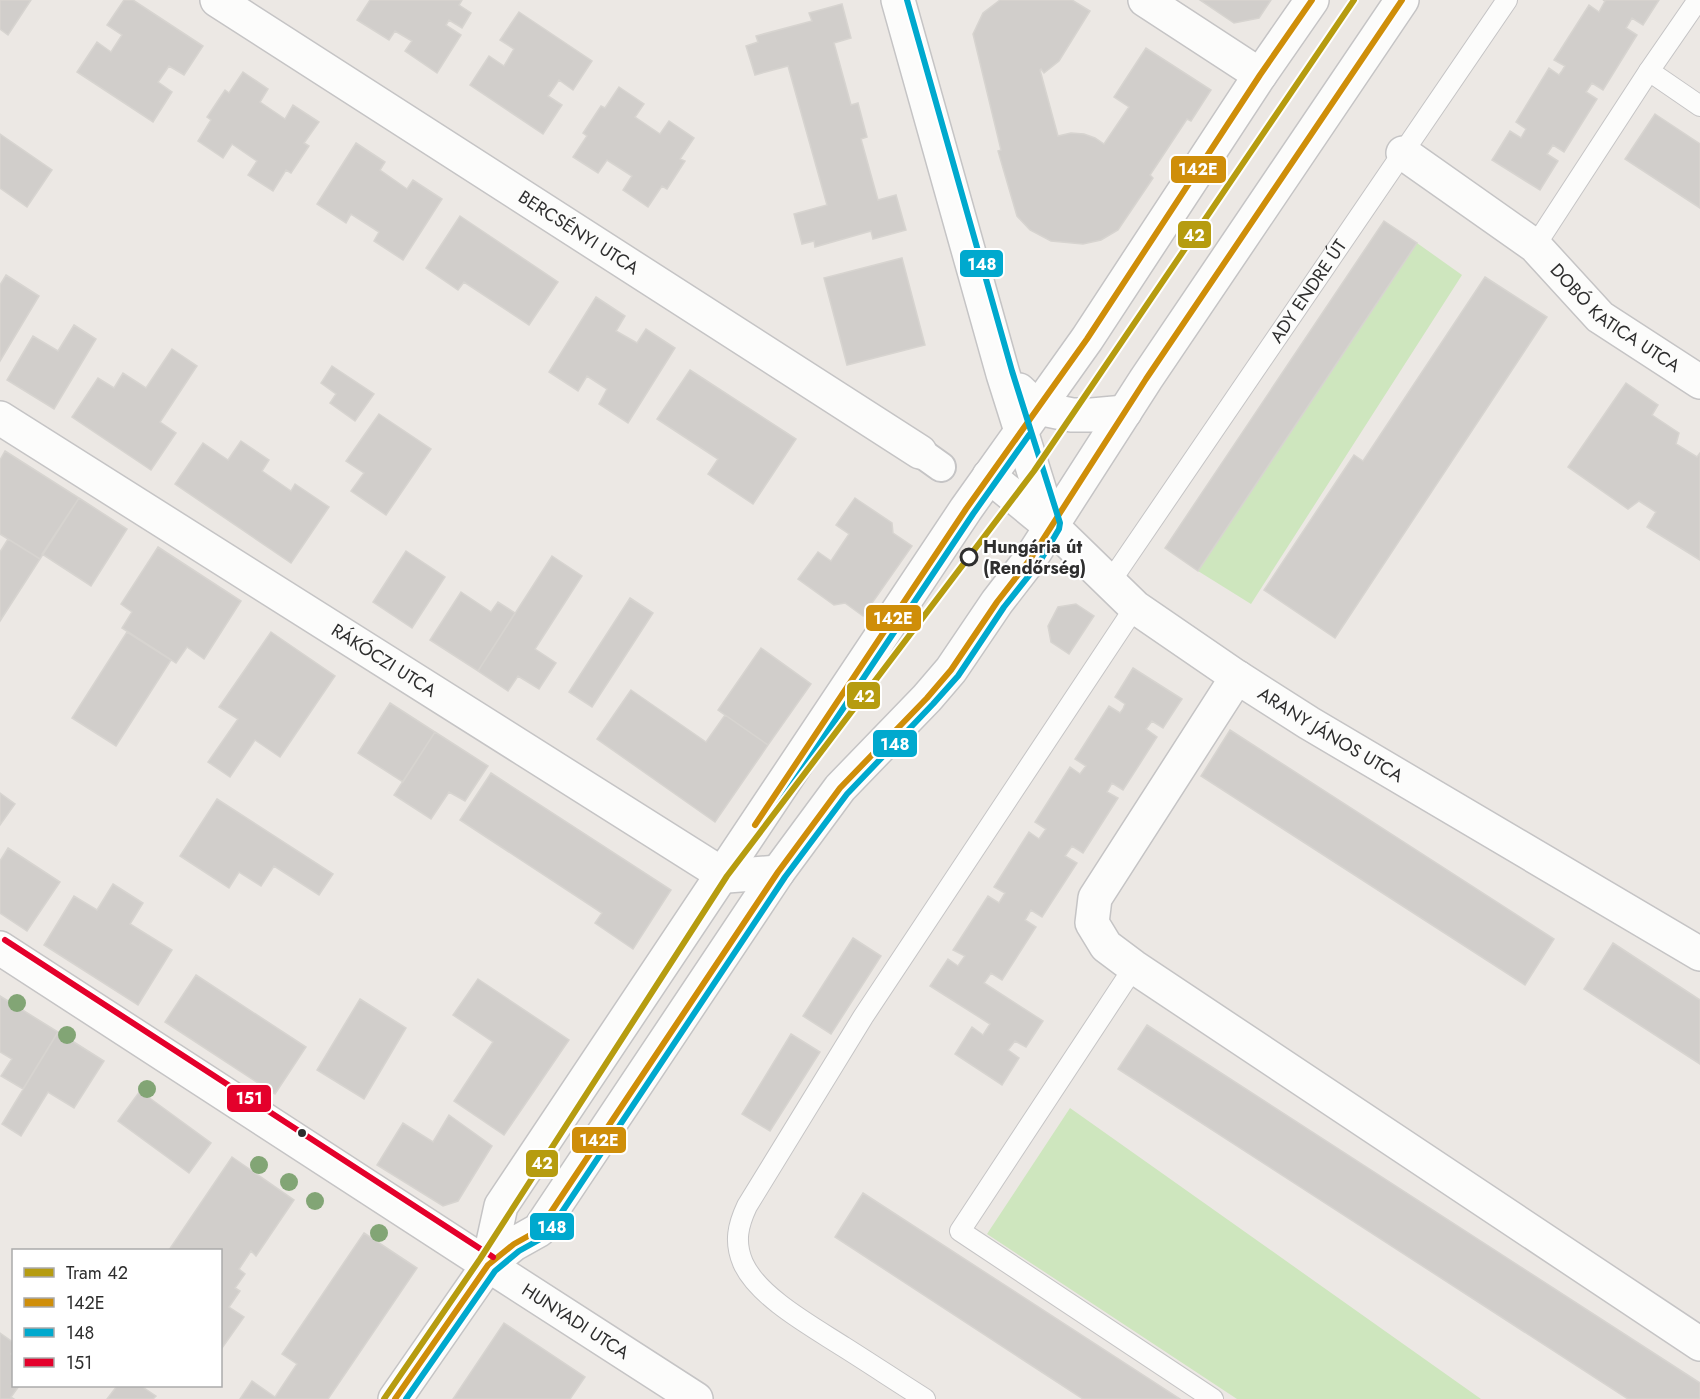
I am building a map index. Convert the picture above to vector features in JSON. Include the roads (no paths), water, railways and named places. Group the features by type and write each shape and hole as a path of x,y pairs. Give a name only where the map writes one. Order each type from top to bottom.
{"street":[{"name":"BERCSÉNYI UTCA","path":"217,0 931,459"},
{"path":"898,0 1003,374 1030,419 1051,526"},
{"path":"1145,0 1255,72"},
{"path":"488,1264 501,1206 989,476 1087,339 1255,72 1312,0"},
{"path":"395,1399 488,1264 514,1244 539,1230 778,872 840,788 951,670 997,602 1031,558 1125,412 1402,0"},
{"name":"DOBÓ KATICA UTCA","path":"1403,153 1535,246 1600,317 1700,382"},
{"path":"1030,419 1125,412"},
{"name":"RÁKÓCZI UTCA","path":"0,418 722,874"},
{"name":"ARANY JÁNOS UTCA","path":"989,476 1051,526 1135,607 1237,677 1320,729 1700,954"},
{"path":"1237,677 1095,898 1092,923 1106,946 1134,967 1700,1344"},
{"path":"722,874 727,876 778,872"},
{"name":"HUNYADI UTCA","path":"0,948 696,1399"}],"lane":[{"name":"ADY ENDRE ÚT","path":"1110,582 1507,0"},
{"name":"DOBÓ KATICA UTCA","path":"1535,246 1648,71 1698,0"},
{"path":"1648,71 1700,106"},
{"path":"925,1399 797,1317 760,1287 743,1263 738,1242 739,1224 747,1206 863,1017 1135,607"},
{"path":"1134,967 960,1231 1213,1399"}],"tram line":[{"name":"42","path":"384,1399 480,1259 727,876 1034,471 1354,0"}],"place":[{"name":"Hungária út (Rendőrség)","path":"969,557"}]}
